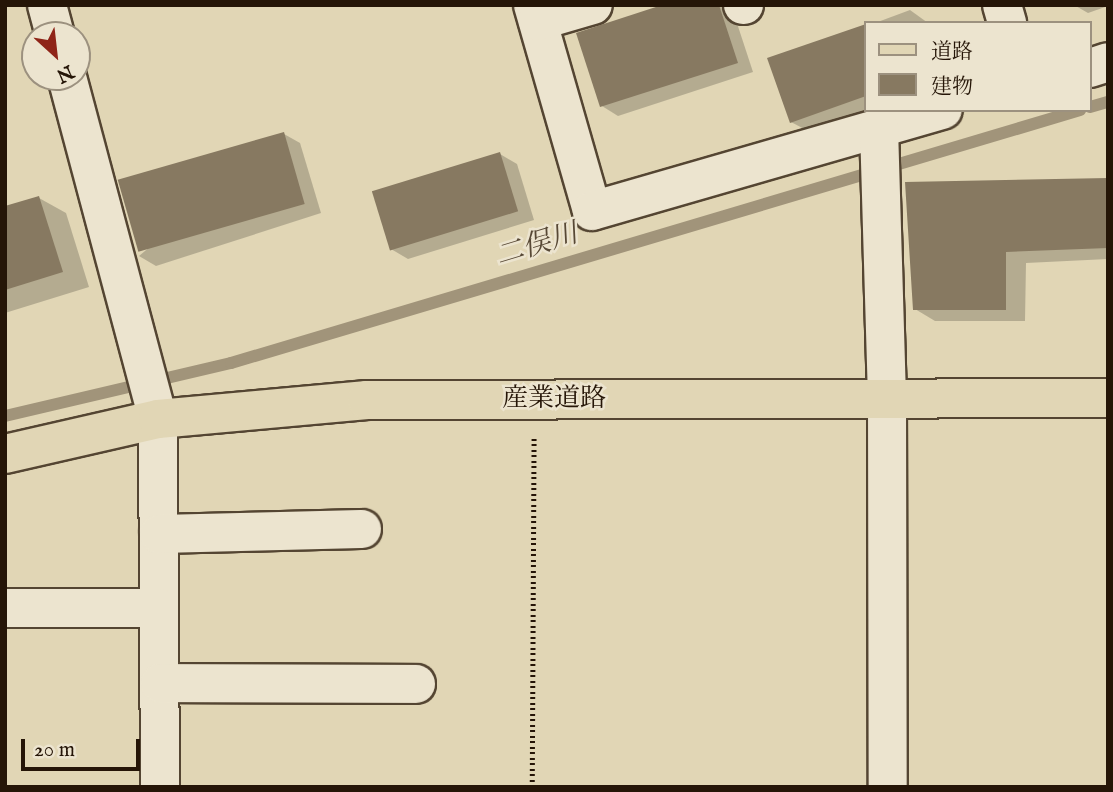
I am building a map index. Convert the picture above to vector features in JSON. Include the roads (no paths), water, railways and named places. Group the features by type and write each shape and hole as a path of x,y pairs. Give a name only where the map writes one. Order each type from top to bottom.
{"main road":[{"name":"産業道路","path":"5,454 158,419 367,400 1108,398"}],"street":[{"path":"593,5 535,13 592,211 936,112"},
{"path":"70,91 158,419 160,787"},
{"path":"879,128 887,397 888,787"},
{"path":"159,534 362,529"},
{"path":"5,608 159,608"},
{"path":"160,683 416,684"}],"waterway":[{"name":"二俣川","path":"1092,106 1108,102"},
{"name":"二俣川","path":"5,416 231,363 1073,112"}]}
